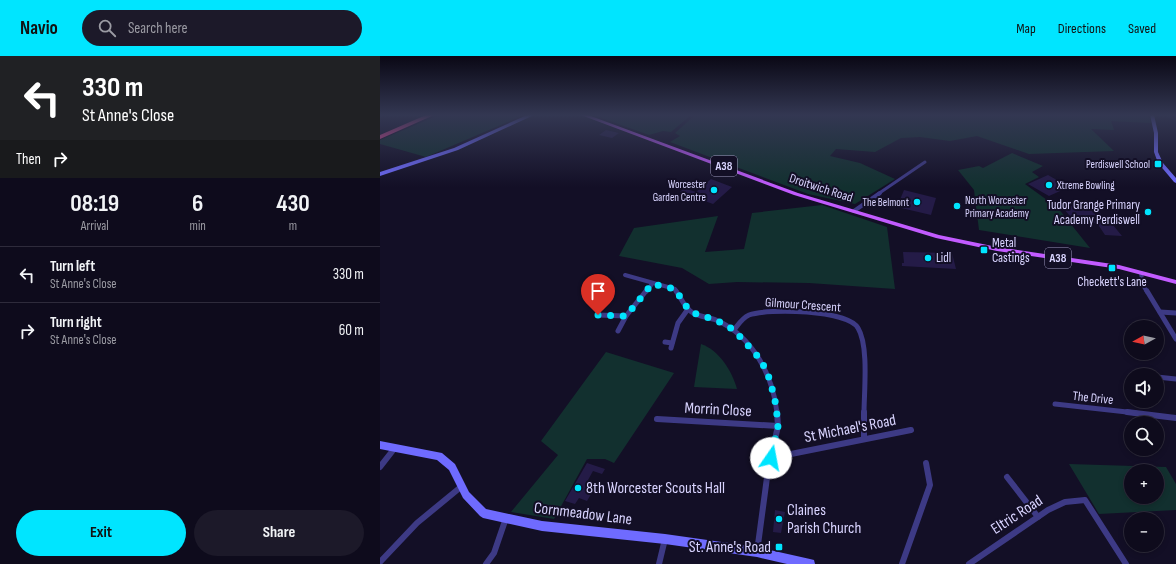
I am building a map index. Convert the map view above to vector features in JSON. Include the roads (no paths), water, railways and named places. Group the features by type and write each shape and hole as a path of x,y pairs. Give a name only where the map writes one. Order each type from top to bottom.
{"main road":[{"name":"Droitwich Road","path":"649,139 796,194 965,244 1119,267 1176,282"}],"street":[{"path":"380,174 456,149 479,139"},
{"path":"1156,139 1156,152 1161,163 1173,175 1176,181"},
{"path":"854,211 925,162"},
{"path":"1141,273 1143,285 1176,339"},
{"path":"625,275 652,284 675,289 688,309 693,313 716,320 734,330 761,360 770,380 776,405 778,426 771,458 757,552"},
{"path":"618,331 626,316 652,284"},
{"path":"666,342 671,346 676,325 688,309"},
{"name":"Gilmour Crescent","path":"734,330 749,315 772,311 838,316 855,324 860,330 864,345 864,439"},
{"path":"1160,312 1176,313"},
{"path":"598,315 626,316"},
{"path":"1164,378 1176,379"},
{"name":"The Drive","path":"1055,404 1176,418"},
{"name":"Morrin Close","path":"657,419 778,426"},
{"name":"St Michael's Road","path":"771,458 911,430"},
{"name":"Cornmeadow Lane","path":"380,445 394,449 440,456 452,467 466,495 483,513 542,526 665,539 757,552 788,561 810,564"},
{"path":"380,467 394,449"},
{"path":"902,564 930,485 926,463"},
{"path":"1007,477 1038,517"},
{"path":"380,562 417,523 462,486"},
{"name":"Eltric Road","path":"969,564 1038,517 1065,502 1085,500 1126,564"},
{"path":"486,564 494,553 506,518"},
{"path":"659,564 665,539"}],"place":[{"name":"Perdiswell School","path":"1158,164"},
{"name":"Xtreme Bowling","path":"1049,185"},
{"name":"Worcester Garden Centre","path":"714,190"},
{"name":"The Belmont","path":"917,202"},
{"name":"North Worcester Primary Academy","path":"957,206"},
{"name":"Tudor Grange Primary Academy Perdiswell","path":"1148,212"},
{"name":"Metal Castings","path":"984,250"},
{"name":"Lidl","path":"928,258"},
{"name":"Checkett's Lane","path":"1112,268"},
{"name":"8th Worcester Scouts Hall","path":"578,488"},
{"name":"Claines Parish Church","path":"779,519"},
{"name":"St. Anne's Road","path":"779,547"}]}
